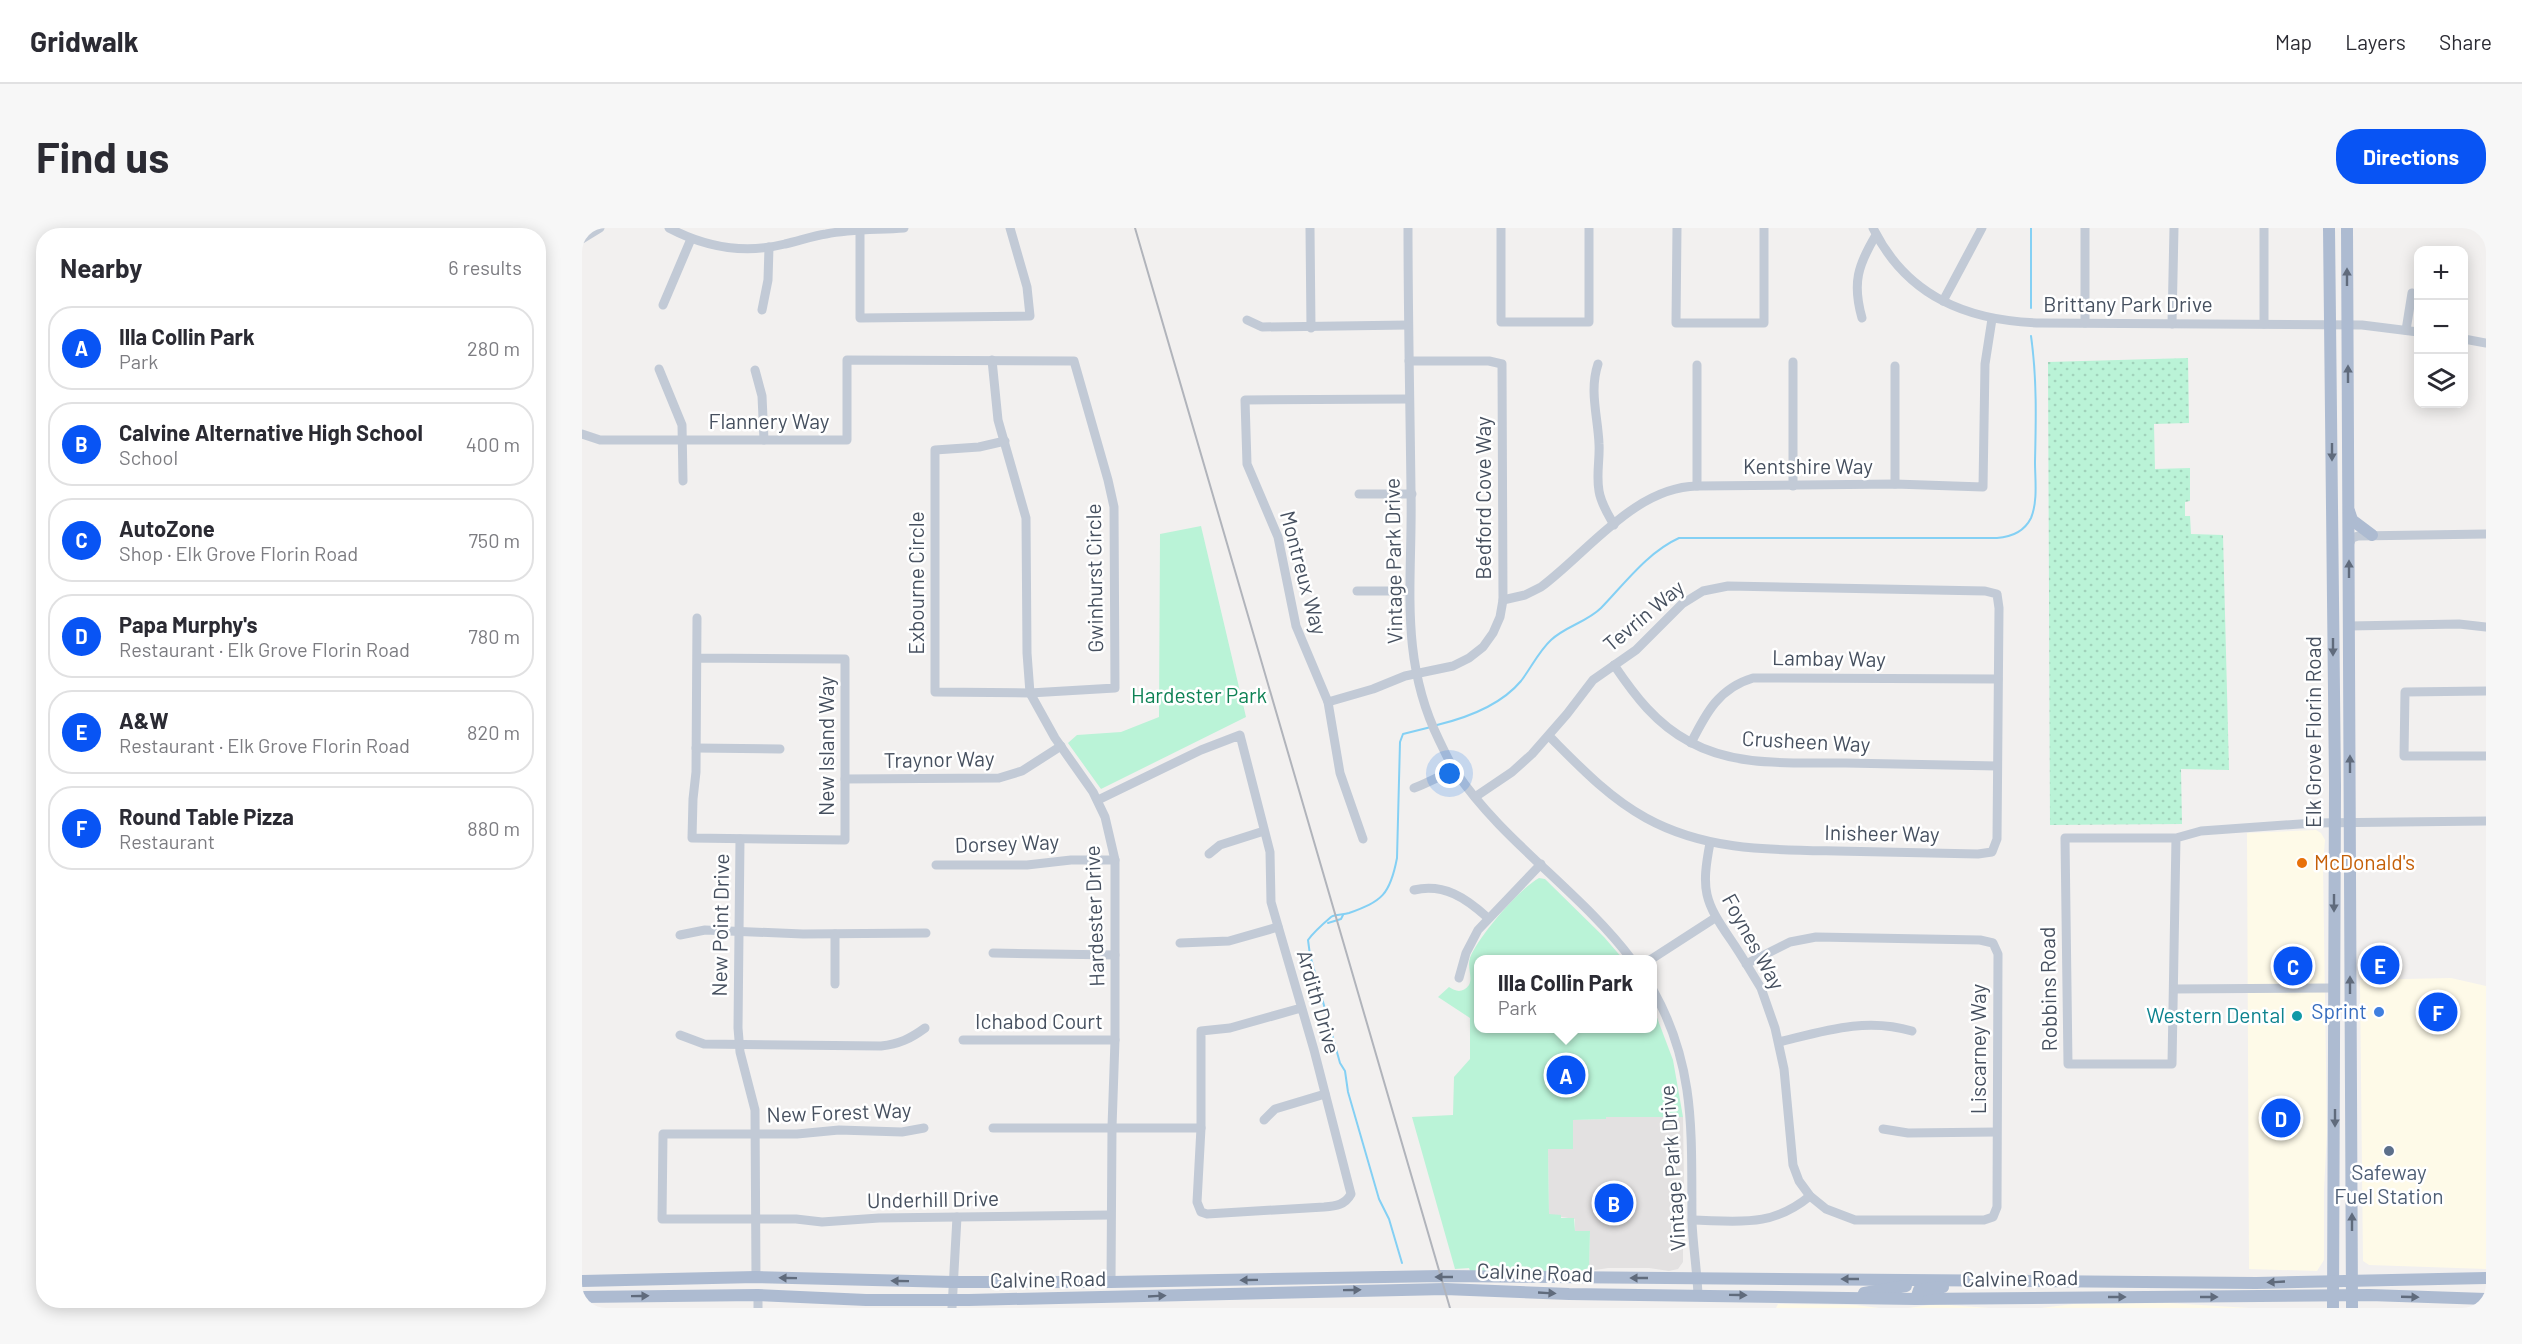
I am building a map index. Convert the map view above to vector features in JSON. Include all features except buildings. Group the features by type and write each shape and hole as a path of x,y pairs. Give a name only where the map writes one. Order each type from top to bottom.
{"main road":[{"name":"Elk Grove Florin Road","path":"2330,228 2335,823 2333,988 2336,1077 2334,1302"},
{"name":"Elk Grove Florin Road","path":"2347,228 2352,1302"},
{"path":"2348,509 2352,520 2372,535"},
{"path":"2336,1077 2342,1086 2346,1103 2351,1108"},
{"name":"Calvine Road","path":"582,1281 756,1277 953,1282 1111,1282 1441,1276 2256,1283 2486,1278"},
{"path":"1852,1298 1870,1291 1908,1285 1913,1280"},
{"path":"1916,1299 1917,1293 1923,1288 1947,1287 1970,1280"},
{"path":"2058,1298 2066,1289 2100,1288 2115,1282"},
{"path":"2460,1299 2475,1287 2486,1287"},
{"name":"Calvine Road","path":"582,1297 758,1295 952,1304 1444,1289 1569,1294 1916,1299 2058,1298 2352,1302 2486,1299"}],"street":[{"path":"582,239 600,228"},
{"path":"669,228 691,239 734,248 769,247 860,229 904,228"},
{"path":"860,229 860,318 1030,316 1027,287 1010,228"},
{"path":"1310,228 1311,328"},
{"name":"Vintage Park Drive","path":"1408,228 1412,494 1408,591 1409,627 1415,673 1435,731 1455,771 1475,797 1609,931 1628,955"},
{"path":"1501,228 1501,322 1589,322 1589,228"},
{"path":"1677,228 1676,323 1764,323 1764,228"},
{"path":"1943,301 1982,228"},
{"path":"2085,228 2085,323"},
{"path":"2172,324 2174,228"},
{"path":"2264,228 2264,324"},
{"path":"1862,318 1857,294 1857,276 1874,232"},
{"name":"Brittany Park Drive","path":"1874,232 1892,258 1910,278 1943,301 1968,313 1992,319 2017,322 2347,326 2414,331"},
{"path":"663,305 691,239"},
{"path":"762,310 768,280 769,247"},
{"path":"2406,330 2412,293"},
{"name":"Kentshire Way","path":"1503,600 1525,595 1540,587 1640,504 1655,495 1679,487 1895,484 1983,487 1985,364 1992,319"},
{"path":"1247,320 1262,327 1408,326"},
{"path":"2468,340 2486,343"},
{"name":"Flannery Way","path":"582,434 600,440 847,440 847,360 992,360"},
{"name":"Hardester Drive","path":"992,360 995,402 1026,518 1027,653 1030,693 1061,746 1083,775 1098,801 1110,836 1115,860 1111,1282"},
{"name":"Gwinhurst Circle","path":"992,360 1074,361 1114,507 1115,688 1030,693"},
{"name":"Bedford Cove Way","path":"1328,702 1373,689 1415,673 1453,666 1476,653 1493,633 1500,617 1503,600 1502,364 1489,361 1409,361"},
{"path":"1793,362 1793,486"},
{"path":"1598,364 1594,380 1594,408 1599,441 1598,483 1601,500 1614,525"},
{"path":"1697,365 1697,486"},
{"path":"1895,366 1895,484"},
{"path":"659,369 679,417 684,440 683,481"},
{"path":"756,370 762,396 764,440"},
{"name":"Montreux Way","path":"1328,702 1296,626 1278,537 1247,464 1245,400 1409,399"},
{"name":"Exbourne Circle","path":"1005,441 970,448 935,450 935,692 1030,693"},
{"path":"1359,494 1412,494"},
{"path":"2349,545 2352,538 2358,536 2486,534"},
{"name":"Tevrin Way","path":"1475,797 1512,772 1549,736 1599,674 1636,650 1688,599 1703,591 1719,586 1984,591 1997,594"},
{"path":"1357,591 1408,591"},
{"name":"Inisheer Way","path":"1549,736 1596,782 1631,809 1671,830 1710,843 1755,850 1978,854 1992,852 1997,839 1999,608 1997,594"},
{"name":"New Point Drive","path":"697,618 696,748 692,838 740,839 739,1044 755,1110 756,1277"},
{"path":"2349,626 2459,624 2486,627"},
{"name":"New Island Way","path":"697,658 845,659 845,840 740,839"},
{"name":"Crusheen Way","path":"1614,665 1636,697 1654,717 1691,742 1723,755 1758,761 1996,766"},
{"name":"Lambay Way","path":"1691,742 1716,700 1736,684 1752,678 1998,679"},
{"path":"2486,691 2405,692 2404,756 2486,756"},
{"path":"1328,702 1340,773 1363,839"},
{"name":"Ardith Drive","path":"1098,801 1201,750 1240,735 1270,852 1272,902 1350,1189 1348,1201 1324,1207 1207,1214 1201,1212 1197,1202 1200,1128"},
{"name":"Traynor Way","path":"845,779 999,778 1029,767 1061,746"},
{"path":"696,748 780,749"},
{"path":"1414,788 1455,771"},
{"name":"Robbins Road","path":"2175,838 2172,1064 2068,1064 2065,838 2175,838 2200,831 2335,823 2486,821"},
{"path":"1209,854 1220,845 1264,831"},
{"name":"Foynes Way","path":"1710,843 1705,876 1708,904 1761,988 1779,1042 1788,1096 1793,1165 1799,1181 1810,1197"},
{"name":"Dorsey Way","path":"936,865 1027,865 1071,860 1115,860"},
{"path":"1459,978 1466,953 1478,930 1541,864"},
{"path":"1414,890 1429,888 1454,893 1488,918"},
{"path":"1657,955 1715,918"},
{"path":"1180,943 1228,941 1278,927"},
{"path":"680,935 697,930 835,934 926,933"},
{"path":"835,934 835,984"},
{"name":"Liscarney Way","path":"1746,964 1790,942 1816,937 1980,940 1993,943 1998,954 1997,1208 1993,1217 1984,1220 1855,1220 1826,1209 1810,1197"},
{"path":"993,953 1115,955"},
{"path":"2174,989 2333,988"},
{"name":"Vintage Park Drive","path":"1657,999 1675,1037 1688,1086 1692,1128 1692,1220 1698,1295"},
{"path":"993,1128 1200,1128 1201,1031 1230,1029 1301,1008"},
{"path":"1779,1042 1851,1025 1882,1025 1912,1031"},
{"path":"680,1035 704,1044 817,1044 839,1047 896,1045 925,1028"},
{"name":"Ichabod Court","path":"963,1040 1115,1040"},
{"path":"1264,1120 1275,1109 1325,1094"},
{"name":"New Forest Way","path":"755,1219 662,1219 663,1134 797,1134 839,1130 902,1132 924,1128"},
{"path":"1883,1129 1908,1133 1996,1132"},
{"path":"1692,1220 1773,1218 1789,1212 1810,1197"},
{"name":"Underhill Drive","path":"755,1219 822,1222 858,1218 1110,1215"},
{"path":"952,1304 957,1217"},
{"path":"758,1295 758,1308"}],"shaded area":[{"path":"2316,830 2325,840 2323,864 2327,1133 2324,1260 2317,1271 2249,1269 2247,833"},
{"path":"2451,978 2486,986 2486,1269 2369,1265 2363,1261 2360,980"},
{"path":"1606,1117 1683,1117 1684,1186 1680,1194 1680,1213 1683,1220 1683,1262 1678,1269 1669,1271 1649,1268 1608,1268 1589,1271 1590,1231 1575,1231 1575,1219 1549,1215 1548,1149 1573,1149 1572,1120 1605,1119"},
{"path":"2169,1303 2249,1308 2041,1308 2073,1304"},
{"path":"1778,1304 1856,1305 1879,1308 1776,1308"},
{"path":"1936,1304 1989,1308 1908,1308"}],"green space":[{"path":"2188,358 2189,423 2154,424 2155,469 2190,468 2190,501 2185,502 2185,516 2190,516 2191,534 2223,535 2229,770 2181,769 2182,824 2050,825 2048,362"},
{"name":"Hardester Park","path":"1201,526 1246,717 1101,789 1068,743 1077,735 1121,732 1159,717 1160,534"},
{"path":"1539,878 1545,879 1620,955 1474,955 1474,1033 1657,1033 1657,1018 1673,1060 1683,1117 1606,1117 1606,1119 1573,1120 1573,1149 1548,1149 1549,1214 1561,1215 1561,1218 1574,1218 1575,1231 1590,1231 1589,1271 1455,1269 1412,1117 1453,1115 1454,1077 1470,1059 1470,1018 1438,997 1449,987 1459,991 1469,985 1469,965 1474,949 1510,903"}],"waterway":[{"path":"2031,228 2031,308"},
{"path":"1437,725 1460,719 1504,697 1521,681 1551,640 1595,613 1657,551 1679,538 1997,538 2012,535 2021,530 2031,518 2035,497 2036,399 2031,336"},
{"path":"1402,1263 1389,1219 1379,1199 1348,1092 1345,1071 1340,1063 1310,955 1308,940 1331,917 1369,905 1383,895 1391,881 1397,858 1400,742 1403,734 1431,727"},
{"path":"1328,923 1341,919 1343,915"}],"railway":[{"path":"1135,228 1450,1308"}],"place":[{"name":"McDonald's","path":"2302,863"},
{"name":"A&W","path":"2380,965"},
{"name":"AutoZone","path":"2293,966"},
{"name":"Sprint","path":"2379,1012"},
{"name":"Round Table Pizza","path":"2438,1012"},
{"name":"Western Dental","path":"2297,1016"},
{"name":"Illa Collin Park","path":"1566,1075"},
{"name":"Papa Murphy's","path":"2281,1118"},
{"name":"Safeway Fuel Station","path":"2389,1151"},
{"name":"Calvine Alternative High School","path":"1614,1203"}]}
